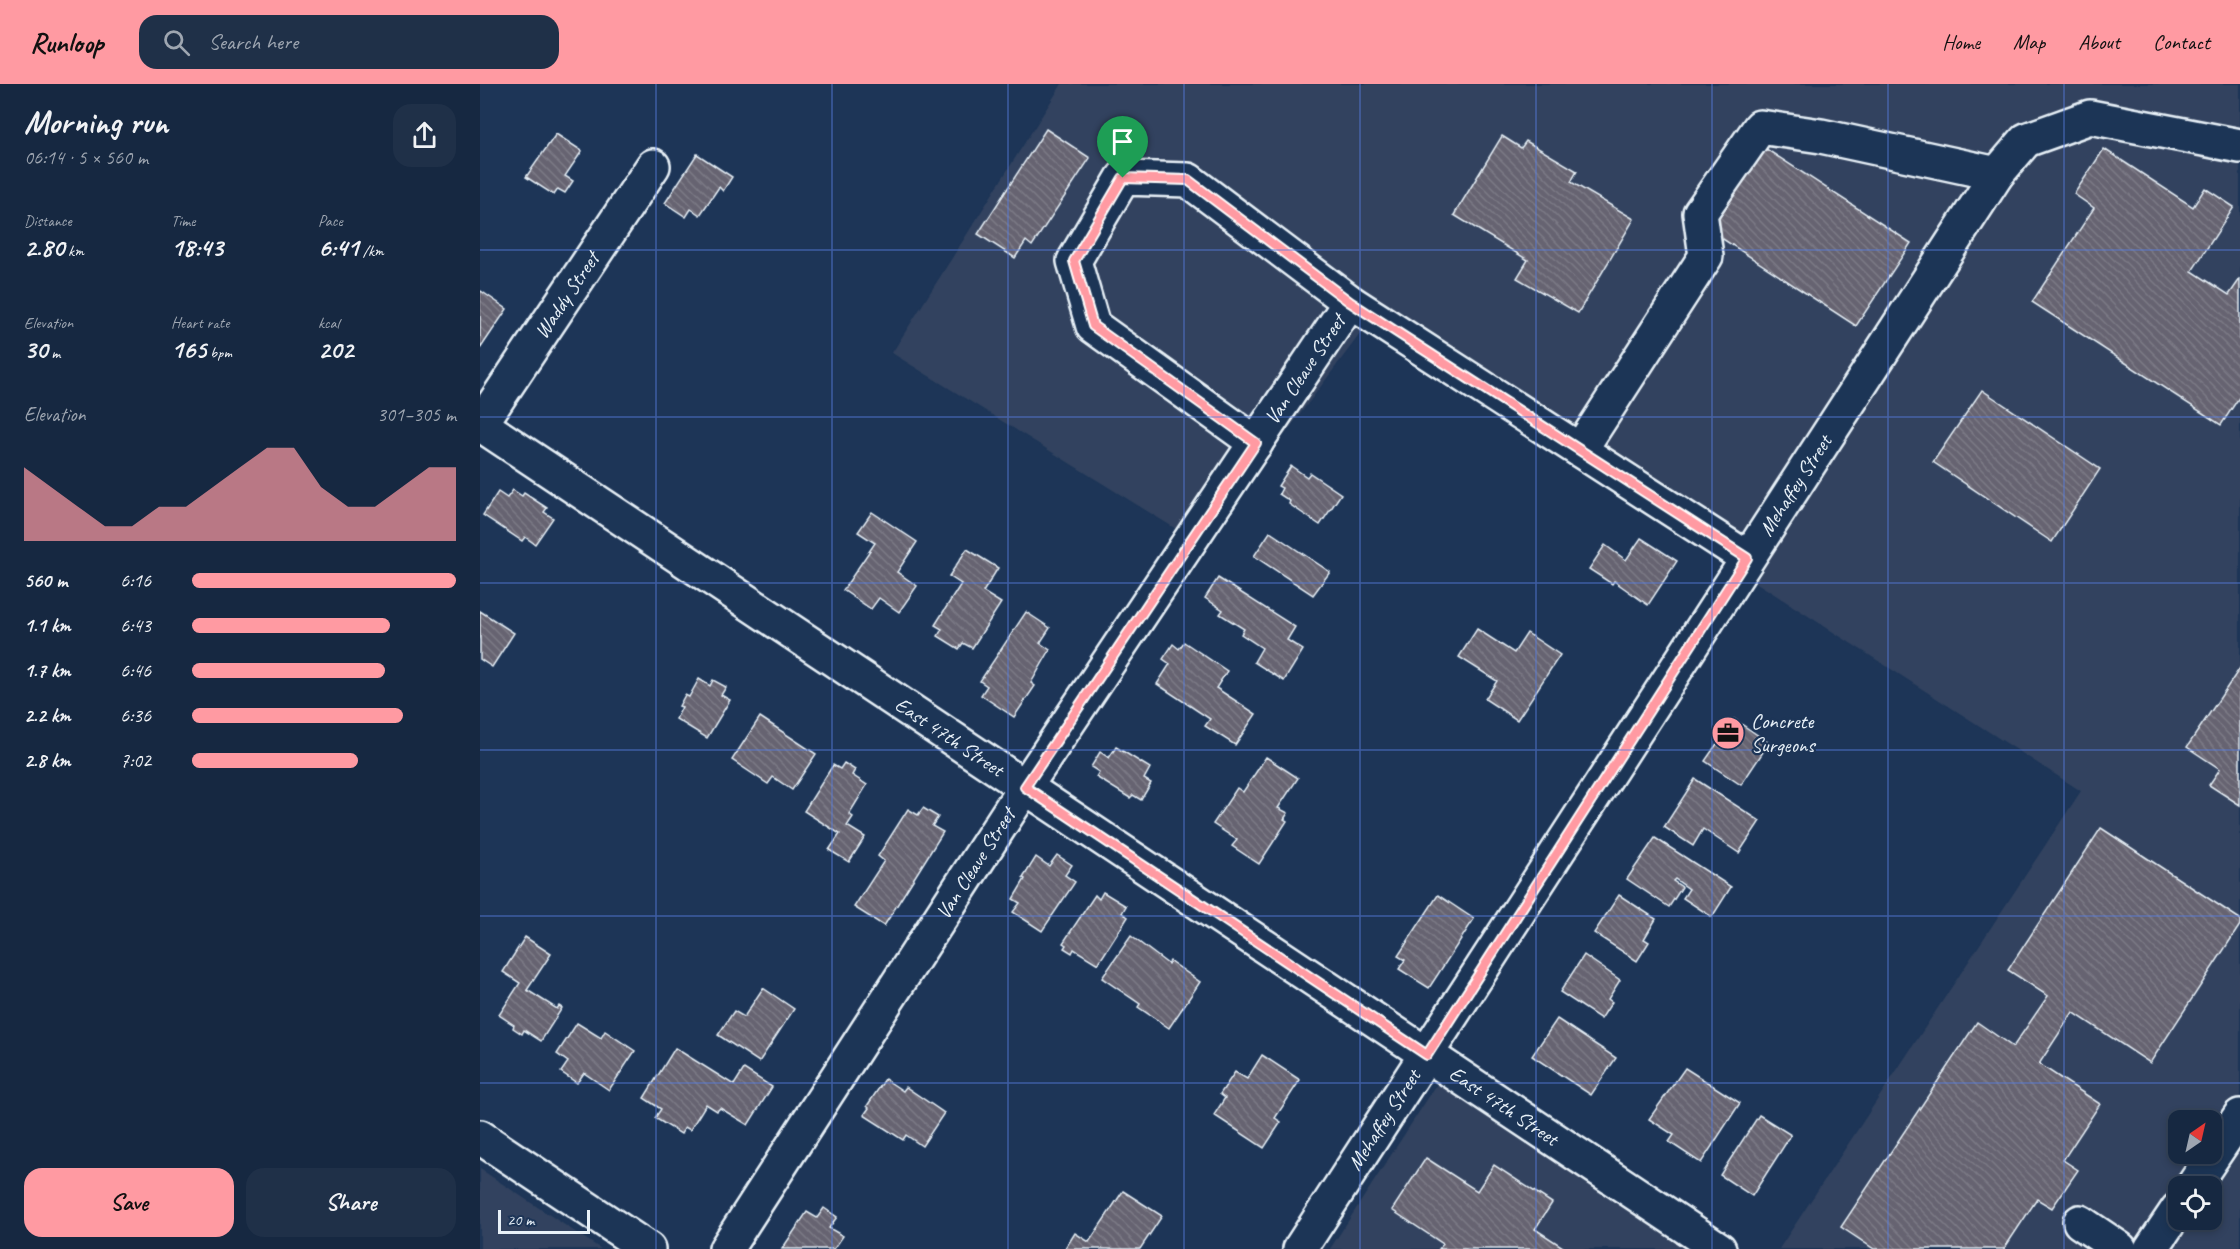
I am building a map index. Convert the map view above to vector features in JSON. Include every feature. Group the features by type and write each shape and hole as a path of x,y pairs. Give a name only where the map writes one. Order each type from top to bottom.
{"street":[{"name":"Mehaffey Street","path":"1300,1249 1997,174 2026,140 2090,117 2240,146"},
{"path":"1580,450 1706,256 1700,213 1760,127 1821,136 1997,174"},
{"name":"Waddy Street","path":"480,424 653,166"},
{"path":"1256,443 1093,326 1074,261 1123,178 1188,180 1350,302 1747,558"},
{"name":"Van Cleave Street","path":"726,1249 1025,787 1350,302"},
{"name":"East 47th Street","path":"480,424 1719,1249"},
{"path":"2200,1176 2240,1116"},
{"path":"480,1137 648,1249"},
{"path":"2080,1221 2120,1249"},
{"path":"2151,1249 2168,1224"}],"shaded area":[{"path":"1062,84 2240,84 2240,1249 1779,1249 2081,791 1363,330 1202,545 892,353"},
{"path":"1443,1075 1707,1249 1330,1249"},
{"path":"480,1169 601,1249 480,1249"}],"building":[{"path":"1046,129 1090,158 1032,246 1026,241 1015,258 978,234"},
{"path":"556,134 582,151 565,176 573,181 565,193 558,189 554,195 526,177"},
{"path":"1502,136 1521,148 1526,141 1577,171 1571,182 1634,219 1578,313 1517,278 1528,260 1454,215"},
{"path":"1763,147 1911,243 1856,326 1709,230"},
{"path":"2104,149 2193,207 2205,188 2234,207 2192,271 2229,295 2240,279 2240,396 2221,425 2032,302 2094,208 2074,194"},
{"path":"697,154 732,177 723,191 719,187 700,215 691,209 686,217 665,203"},
{"path":"481,291 507,309 480,349 480,293"},
{"path":"1982,390 2100,469 2052,542 1933,462"},
{"path":"1291,466 1307,477 1310,473 1341,494 1320,525 1289,504 1290,501 1279,494 1282,488 1278,486"},
{"path":"513,490 522,496 524,493 547,508 544,512 553,518 535,544 525,537 522,541 483,515 498,492 507,498"},
{"path":"872,512 917,542 897,572 917,586 899,612 879,598 871,609 843,590 875,543 858,532"},
{"path":"1270,532 1330,572 1313,595 1254,556"},
{"path":"1641,538 1677,561 1648,605 1614,581 1612,584 1589,569 1605,545 1626,560"},
{"path":"967,549 998,568 983,592 1001,603 972,648 963,643 959,649 938,636 942,629 935,625 961,584 949,576"},
{"path":"1218,578 1295,627 1287,640 1303,650 1284,681 1254,662 1262,648 1241,634 1244,629 1220,614 1223,610 1205,598"},
{"path":"480,611 514,633 492,667 480,659"},
{"path":"1026,612 1050,628 1040,643 1050,650 1031,683 1035,686 1014,717 981,695 987,686 980,681"},
{"path":"1477,629 1514,653 1527,633 1560,655 1517,720 1485,699 1497,681 1459,657"},
{"path":"1184,642 1227,671 1216,688 1256,714 1235,745 1205,726 1210,719 1157,684 1170,664 1163,659 1173,644 1179,649"},
{"path":"2240,668 2240,805 2209,785 2220,769 2187,747"},
{"path":"699,679 710,686 713,680 726,687 721,695 730,700 707,738 676,719 685,695 689,697"},
{"path":"760,717 816,754 792,790 773,777 768,784 732,760"},
{"path":"1734,719 1769,743 1741,785 1705,761"},
{"path":"1116,747 1150,768 1144,779 1151,783 1141,800 1133,795 1130,798 1096,777 1099,772 1091,767 1100,752 1109,758"},
{"path":"1266,757 1298,778 1278,808 1288,813 1284,819 1287,821 1259,864 1232,846 1237,840 1213,824 1237,788 1243,792"},
{"path":"844,763 855,770 852,775 867,785 849,814 853,817 847,826 865,837 849,862 829,850 840,834 804,811 833,765 840,769"},
{"path":"1695,779 1760,821 1739,853 1703,829 1693,846 1664,827"},
{"path":"923,808 938,817 932,826 943,832 884,926 854,907 884,861 878,856 908,809 918,815"},
{"path":"2101,828 2240,919 2240,925 2150,1063 2073,1012 2039,1064 2100,1104 2063,1160 2078,1170 2052,1208 2037,1199 2004,1249 1874,1249 1841,1227 1977,1022 2013,1047 2048,996 2008,970"},
{"path":"1655,838 1731,887 1712,917 1683,898 1689,889 1675,879 1673,881 1682,887 1669,907 1627,879"},
{"path":"1057,855 1072,865 1065,875 1075,882 1042,931 1013,912 1020,903 1013,899 1036,857 1049,866"},
{"path":"1103,892 1126,906 1122,913 1128,917 1098,964 1074,949 1072,953 1064,948 1066,945 1063,943 1095,895 1099,899"},
{"path":"1438,895 1474,919 1429,988 1399,969 1405,960 1398,956"},
{"path":"1619,895 1656,919 1644,939 1649,942 1637,961 1594,933"},
{"path":"1131,936 1168,964 1170,961 1200,982 1169,1028 1138,1007 1140,1004 1102,978"},
{"path":"525,937 551,954 527,990 557,1009 559,1006 562,1008 541,1041 524,1030 522,1034 513,1028 514,1025 499,1015 520,983 503,972"},
{"path":"1584,955 1620,980 1608,999 1612,1002 1601,1019 1560,992"},
{"path":"763,988 794,1009 759,1062 718,1035 734,1011 744,1017"},
{"path":"1557,1019 1616,1058 1591,1095 1532,1056"},
{"path":"577,1023 601,1038 605,1031 635,1051 609,1090 584,1073 577,1083 561,1072 568,1062 557,1054"},
{"path":"675,1048 734,1085 744,1069 772,1087 748,1125 720,1108 717,1111 706,1104 690,1130 685,1127 681,1134 655,1118 661,1109 644,1098"},
{"path":"1262,1055 1300,1080 1275,1118 1281,1122 1264,1148 1214,1115 1225,1098 1220,1094 1235,1072 1247,1079"},
{"path":"1685,1068 1740,1103 1701,1163 1669,1142 1674,1135 1649,1119"},
{"path":"885,1079 903,1091 906,1087 944,1113 922,1146 906,1135 903,1140 864,1115 869,1108 867,1106"},
{"path":"1759,1115 1791,1135 1752,1196 1720,1175"},
{"path":"1426,1158 1477,1191 1494,1165 1552,1203 1535,1229 1566,1249 1439,1249 1443,1244 1392,1210"},
{"path":"1123,1191 1162,1216 1140,1249 1065,1249 1075,1233 1089,1242"},
{"path":"824,1208 837,1217 829,1228 843,1236 834,1249 782,1249 807,1212 817,1218"}],"place":[{"name":"Concrete Surgeons","path":"1728,733"}],"route":[{"path":"1123,178 1188,180 1350,302 1747,558 1427,1055 1025,787 1256,443 1093,326 1074,261 1123,178"}]}
